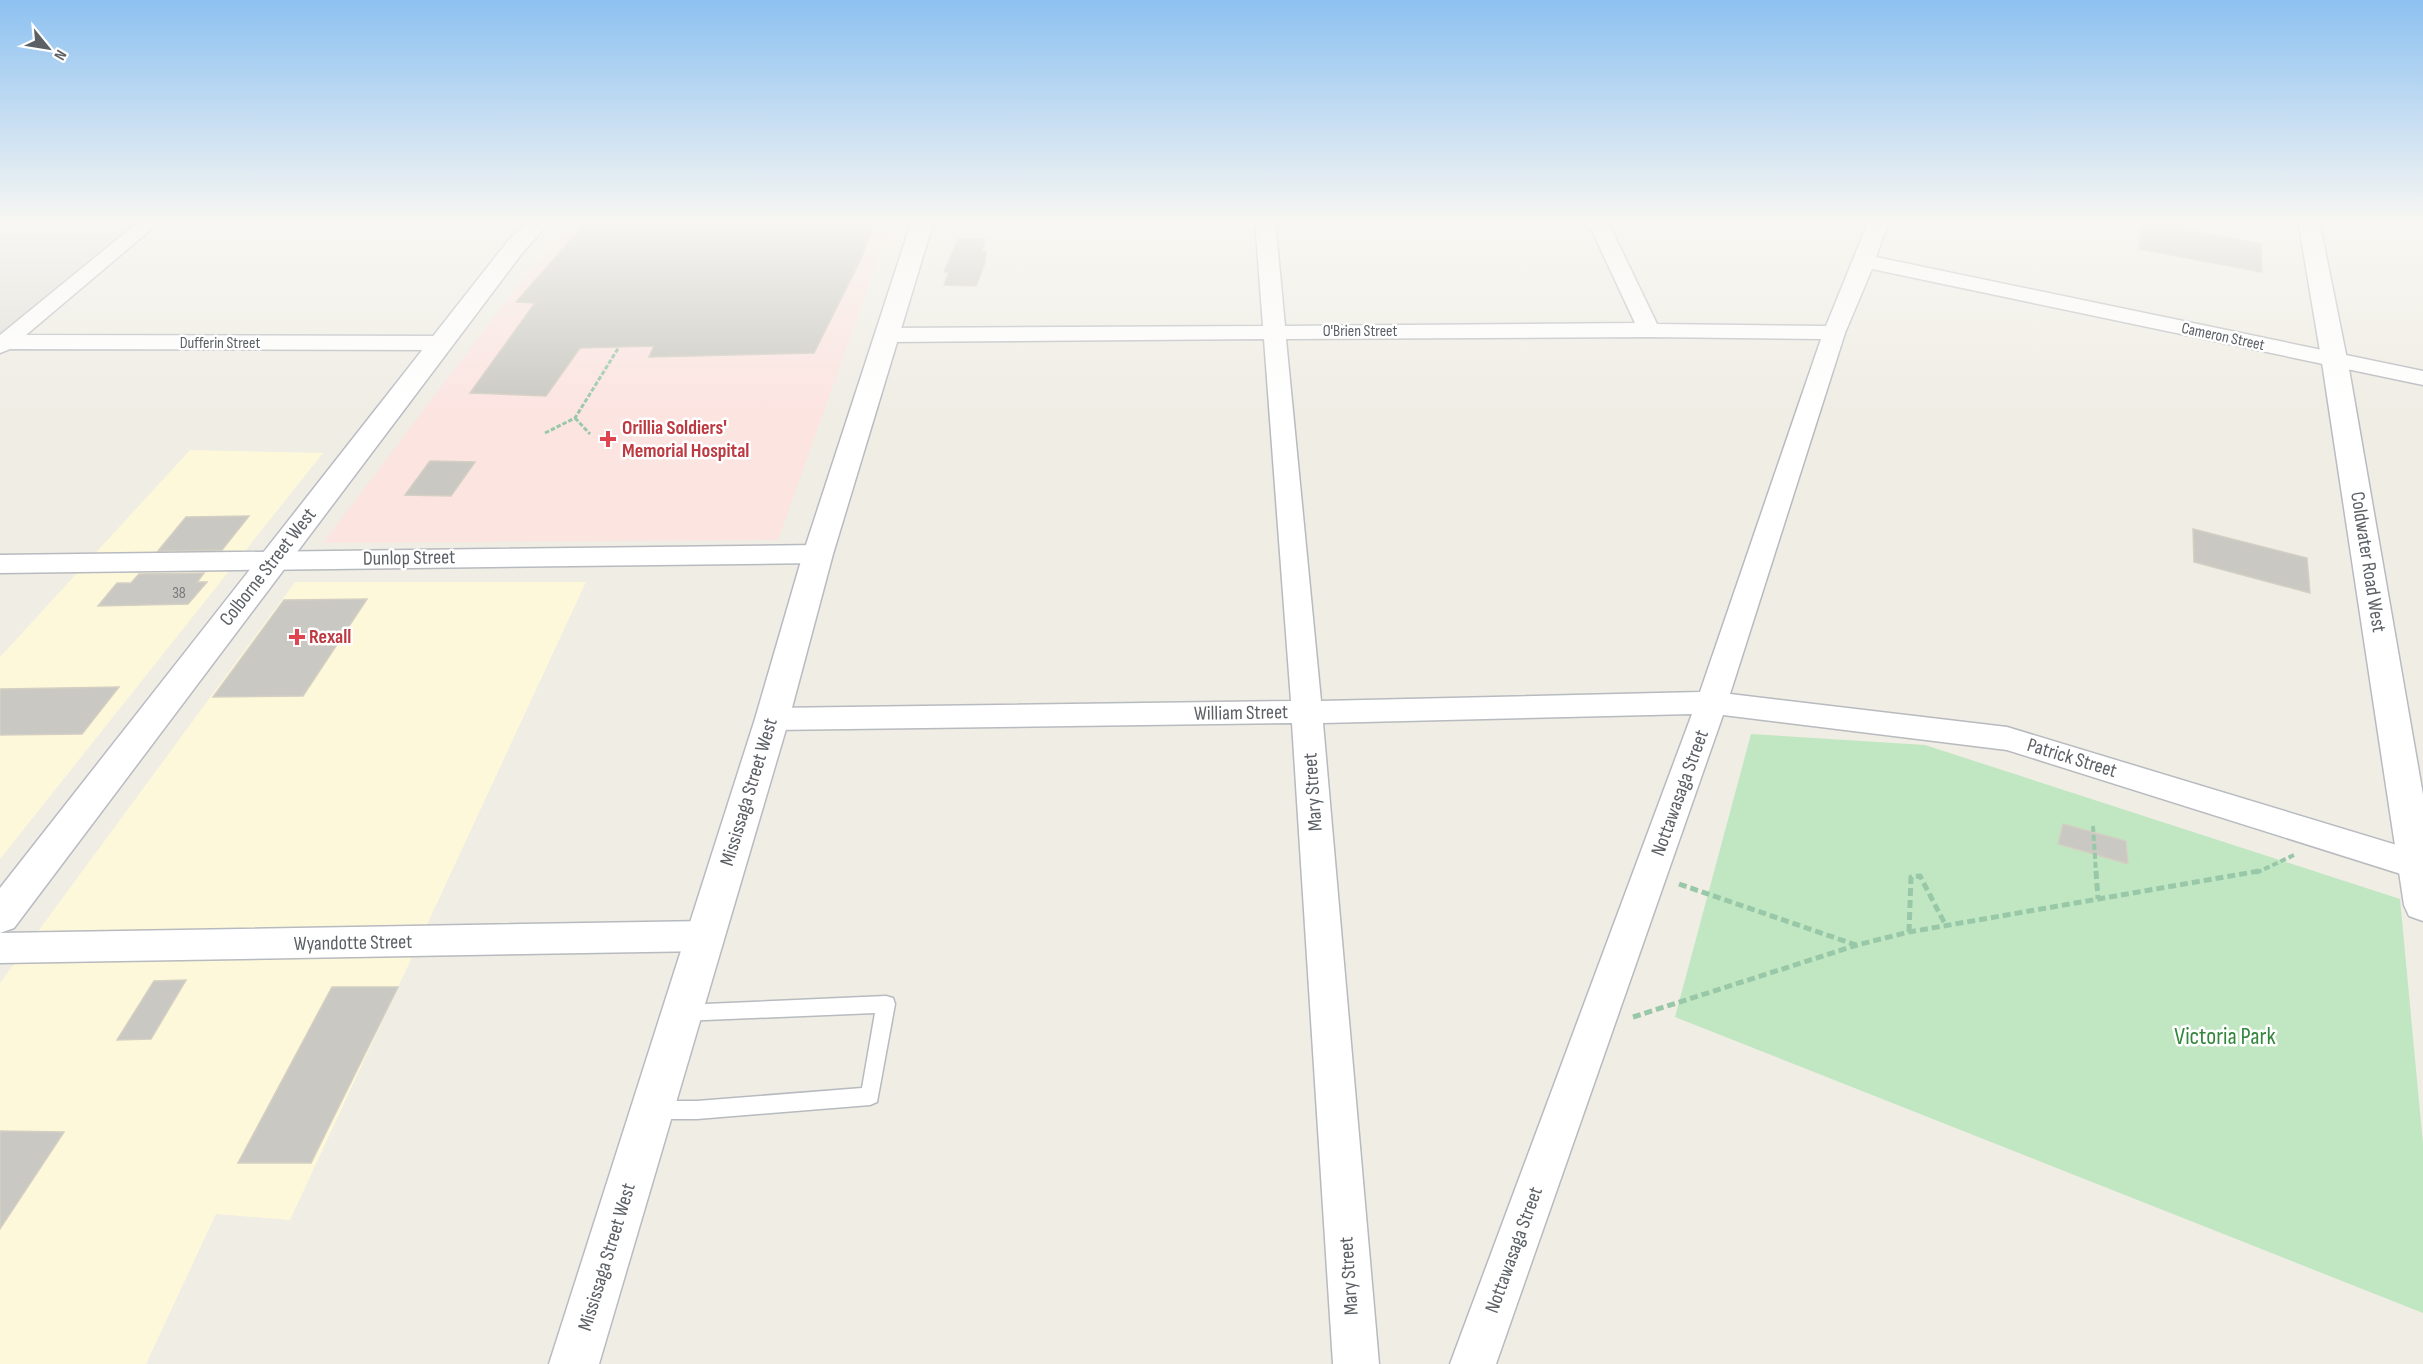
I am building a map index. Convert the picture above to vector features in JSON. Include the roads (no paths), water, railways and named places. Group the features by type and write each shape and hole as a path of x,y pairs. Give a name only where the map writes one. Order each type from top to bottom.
{"main road":[{"name":"Colborne Street West","path":"0,917 487,284"},
{"name":"Mississaga Street West","path":"574,1364 772,719 818,554 903,284"},
{"name":"Coldwater Road West","path":"2320,284 2420,866 2423,905"}],"street":[{"path":"2,344 75,284"},
{"name":"Mary Street","path":"1271,284 1356,1364"},
{"path":"1627,284 1649,330"},
{"name":"Nottawasaga Street","path":"1473,1364 1711,703 1834,333 1855,284"},
{"name":"Cameron Street","path":"1971,284 2423,378"},
{"name":"O'Brien Street","path":"886,336 1649,330 1834,333"},
{"name":"Dufferin Street","path":"2,344 441,343"},
{"name":"Dunlop Street","path":"0,564 818,554"},
{"name":"William Street","path":"772,719 1306,712 1711,703"},
{"name":"Patrick Street","path":"1711,703 2007,739 2420,866"},
{"name":"Wyandotte Street","path":"0,948 706,936"}],"lane":[{"path":"652,1110 697,1110 870,1096 886,1004 682,1013"}],"place":[{"name":"Orillia Soldiers' Memorial Hospital","path":"608,439"},
{"name":"Rexall","path":"297,637"}],"park label":[{"name":"Victoria Park","path":"2225,1036"}]}
